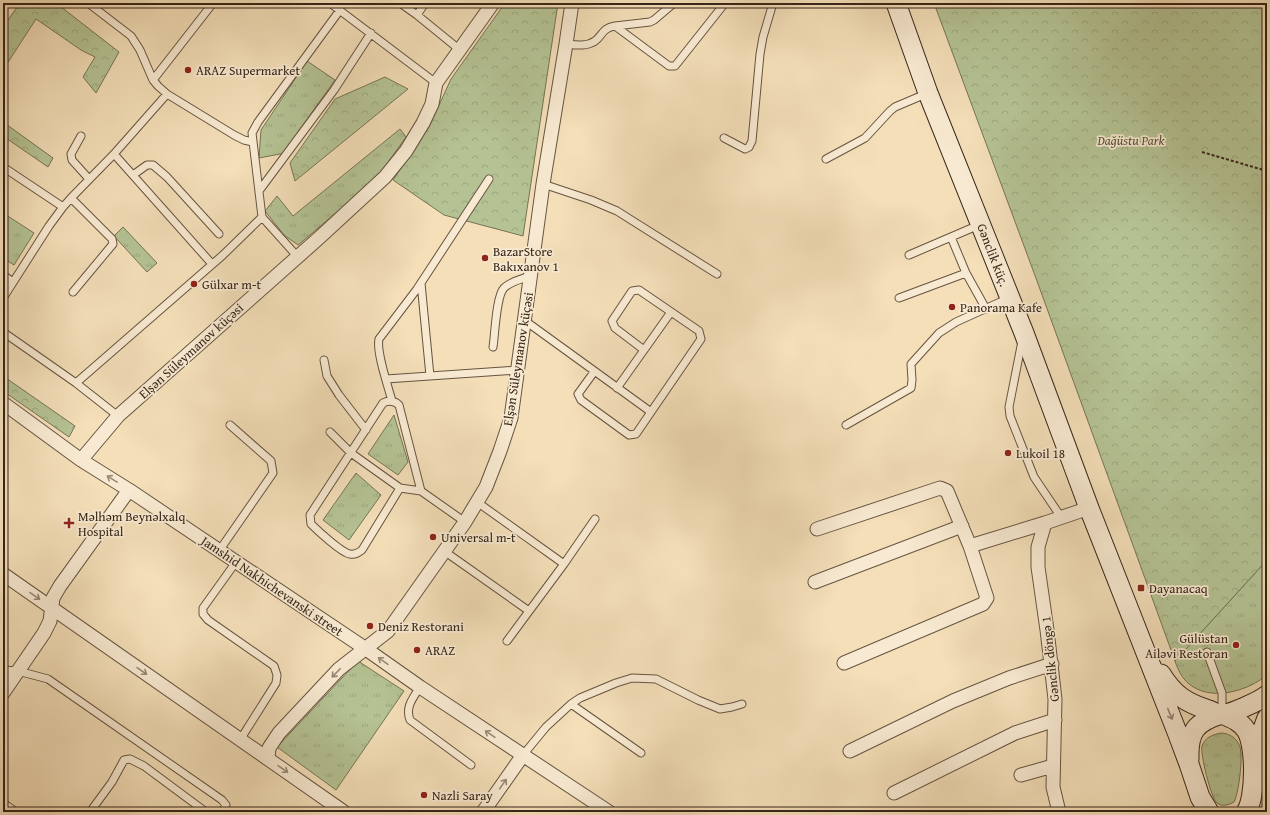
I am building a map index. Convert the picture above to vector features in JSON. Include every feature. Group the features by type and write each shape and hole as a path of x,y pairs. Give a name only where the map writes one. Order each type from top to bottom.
{"main road":[{"name":"Gənclik küç.","path":"896,3 928,92 1024,333 1088,508 1140,639"},
{"path":"1140,639 1165,681 1178,695 1190,704 1222,714 1238,721 1246,731 1252,744 1254,760"},
{"path":"1140,639 1190,764 1204,807"},
{"path":"1190,764 1189,748 1191,737 1201,723 1222,714 1256,703 1267,695"},
{"path":"1249,807 1254,760 1267,718"}],"street":[{"name":"Elşən Süleymanov küçəsi","path":"81,460 118,416 297,256 320,238 385,177 406,151 423,123 432,104 436,83 493,3"},
{"name":"Elşən Süleymanov küçəsi","path":"268,758 269,748 279,733 339,669 388,631 465,522 486,487 492,473 511,418 543,184 572,3"},
{"name":"Jamshid Nakhichevanski street","path":"3,402 81,460 129,490 420,687 609,812"},
{"path":"817,529 940,488 947,491 962,526 987,598 983,604 844,663"},
{"path":"3,693 44,633 50,621 52,598 129,490"},
{"path":"970,546 1088,508"},
{"name":"Gənclik döngə 1","path":"1045,523 1038,547 1038,567 1052,664 1055,699 1053,787 1059,812"},
{"path":"815,582 962,526"},
{"path":"3,574 344,812"},
{"path":"850,751 953,702 1009,678 1052,664"},
{"path":"894,794 1015,733 1055,720"},
{"path":"484,812 523,755"},
{"path":"1021,775 1053,766"}],"lane":[{"path":"88,3 131,36 140,50 153,80 167,94 234,135 244,140 253,142"},
{"path":"153,80 213,3"},
{"path":"330,3 436,83"},
{"path":"400,3 460,50"},
{"path":"417,15 425,3"},
{"path":"566,44 582,45 595,41 603,31 609,27 650,22 674,3"},
{"path":"615,26 669,66 676,66 725,3"},
{"path":"724,138 745,149 749,147 752,141 760,54 763,37 773,3"},
{"path":"297,256 262,217 252,133 258,122 340,10"},
{"path":"259,191 334,90 371,34"},
{"path":"826,159 865,138 895,107 928,92"},
{"path":"3,298 49,226 63,207 114,154 167,94"},
{"path":"80,136 71,154 72,160 89,179"},
{"path":"114,154 212,264"},
{"path":"133,176 147,165 153,165 167,176 219,234"},
{"path":"3,167 63,207"},
{"path":"392,401 379,353 378,339 421,283 489,179"},
{"path":"543,184 591,200 617,211 717,274"},
{"path":"71,198 112,238 113,244 73,292"},
{"path":"76,383 212,264 262,217"},
{"path":"909,255 981,224"},
{"path":"951,237 966,273 986,309"},
{"path":"899,298 966,273"},
{"path":"3,275 13,282"},
{"path":"493,347 499,299 503,289 512,283 530,276"},
{"path":"421,283 430,376"},
{"path":"594,372 578,394 581,400 629,435 636,434 701,339 699,331 639,290 632,291 612,321 615,328 644,350"},
{"path":"846,425 911,388 911,364 939,333 956,322 1009,298"},
{"path":"617,388 671,312"},
{"path":"524,320 651,412"},
{"path":"3,332 76,383 118,416"},
{"path":"1024,333 1009,408 1010,416 1034,477 1061,517"},
{"path":"324,360 327,376 339,395 366,430"},
{"path":"386,379 518,370"},
{"path":"400,488 362,550 356,554 348,554 320,533 311,524 310,515 383,404 387,401 396,402 400,405 421,490"},
{"path":"219,551 273,473 271,460 230,425"},
{"path":"330,432 351,453 400,488 421,490 465,522"},
{"path":"477,502 564,564"},
{"path":"507,641 596,519"},
{"path":"444,552 528,611"},
{"path":"236,562 203,608 203,614 208,620 274,666 277,675 276,684 240,740"},
{"path":"1207,652 1222,693 1222,714"},
{"path":"3,670 18,671 48,679 222,800 226,805 222,812"},
{"path":"523,755 546,727 571,704 580,698 632,678 656,679 720,709 742,704"},
{"path":"420,687 410,704 408,714 410,720 471,766"},
{"path":"571,704 641,753"},
{"path":"90,812 112,782 124,760 130,758 144,766 206,812"},
{"path":"3,803 16,812"}],"path":[{"path":"1202,152 1267,171"}],"green space":[{"path":"20,3 56,3 119,52 96,93 83,77 95,57 81,50 36,19 3,70 3,27"},
{"path":"505,3 558,3 523,236 444,215 393,180 429,127 451,79"},
{"name":"Dağüstu Park","path":"934,3 1267,3 1267,560 1175,661 1037,281"},
{"path":"307,61 335,80 285,153 259,158 261,130"},
{"path":"385,77 408,89 295,181 290,163 335,99"},
{"path":"3,122 53,158 48,167 3,136"},
{"path":"400,129 406,137 376,179 298,245 284,235 265,211 277,196 293,216"},
{"path":"3,213 34,233 14,265 3,258"},
{"path":"123,227 157,263 147,272 114,236"},
{"path":"3,376 75,426 69,437 3,391"},
{"path":"394,415 408,462 398,475 368,454"},
{"path":"356,473 381,495 349,540 323,520"},
{"path":"1267,560 1267,675 1250,686 1229,692 1208,692 1189,684 1179,671 1175,661"},
{"path":"358,661 404,691 336,790 277,747"},
{"path":"1222,733 1230,735 1237,741 1241,752 1241,766 1236,797 1234,802 1228,805 1217,803 1212,793 1204,766 1202,751 1202,746 1205,740 1213,735"}],"place":[{"name":"ARAZ Supermarket","path":"188,70"},
{"name":"BazarStore Bakıxanov 1","path":"485,258"},
{"name":"Gülxar m-t","path":"194,284"},
{"name":"Panorama Kafe","path":"952,307"},
{"name":"Lukoil 18","path":"1008,453"},
{"name":"Məlhəm Beynəlxalq Hospital","path":"69,523"},
{"name":"Universal m-t","path":"433,537"},
{"name":"Dayanacaq","path":"1141,588"},
{"name":"Deniz Restorani","path":"370,626"},
{"name":"Gülüstan Ailəvi Restoran","path":"1236,645"},
{"name":"ARAZ","path":"417,650"},
{"name":"Nazli Saray","path":"424,795"}]}
